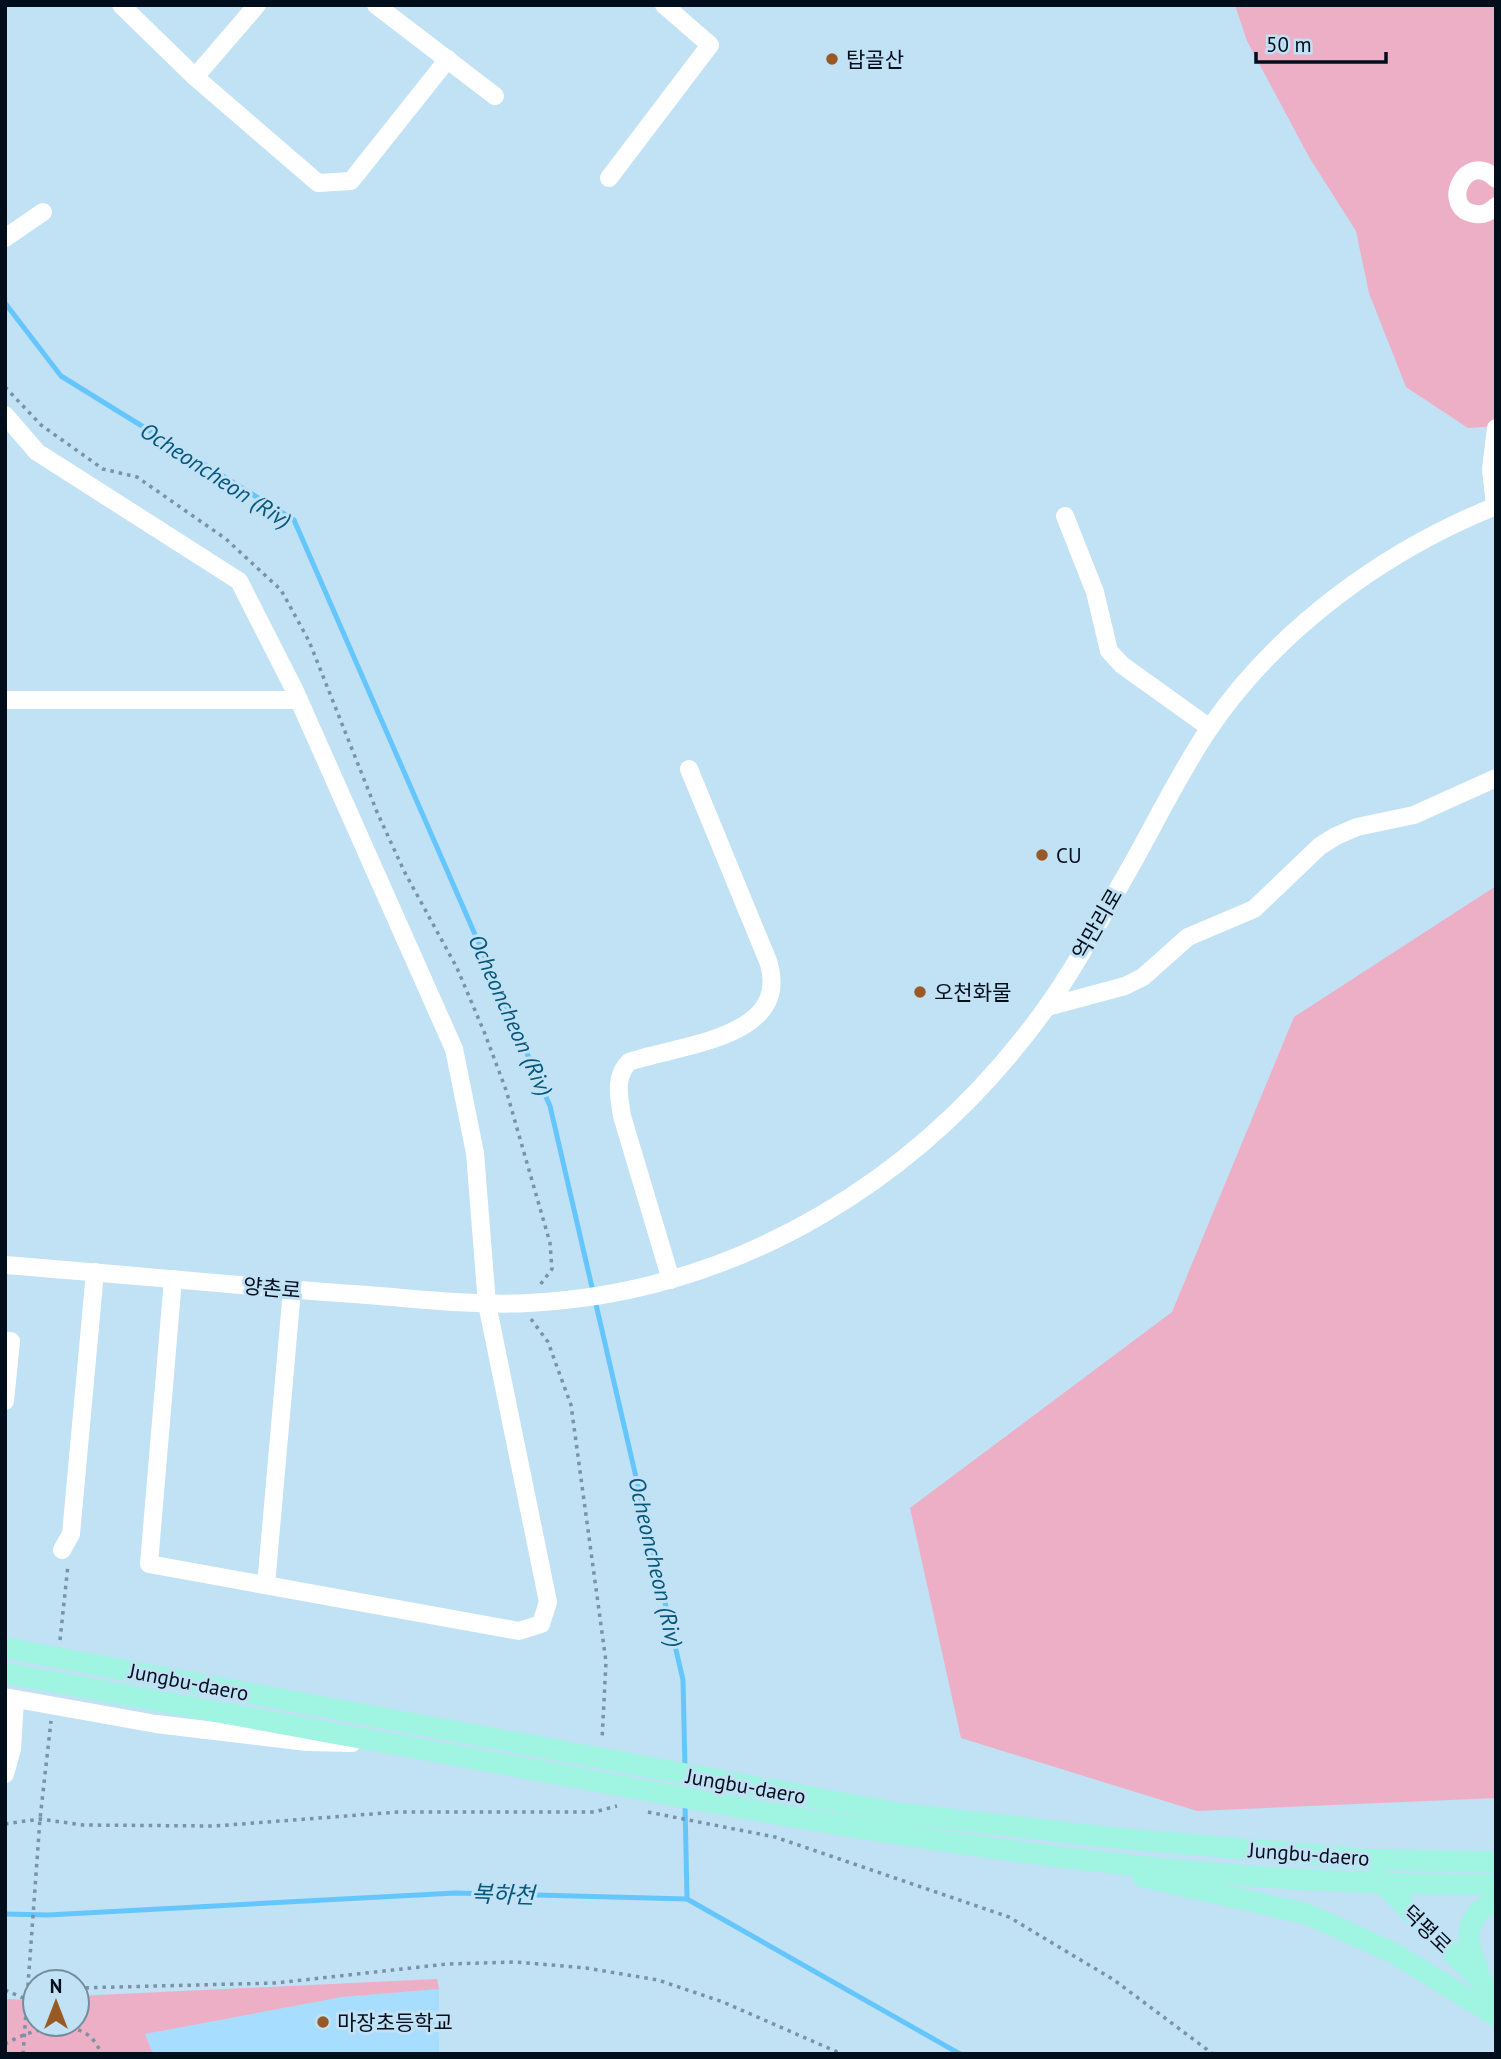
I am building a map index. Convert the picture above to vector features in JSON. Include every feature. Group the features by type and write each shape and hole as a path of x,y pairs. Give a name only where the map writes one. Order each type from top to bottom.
{"main road":[{"name":"Jungbu-daero","path":"5,1648 897,1813 1362,1859 1496,1861"},
{"name":"Jungbu-daero","path":"5,1673 403,1745 628,1798 791,1818 1087,1862 1383,1885 1496,1884"},
{"path":"1297,1853 1361,1848 1496,1849"},
{"name":"덕평로","path":"1362,1859 1383,1885 1490,1990"},
{"path":"1087,1862 1209,1895 1307,1914 1394,1953 1496,2016"},
{"path":"1490,1990 1468,1949 1470,1925 1478,1909 1496,1900"}],"street":[{"path":"121,5 195,77 317,183 351,181 448,59"},
{"path":"195,77 257,5"},
{"path":"376,5 495,96"},
{"path":"609,178 710,45 664,5"},
{"path":"1496,179 1487,171 1460,181 1457,196 1459,203 1470,213 1478,214 1496,206"},
{"path":"5,238 43,212"},
{"path":"5,415 37,452 239,581 299,700 454,1049 475,1153 487,1304 548,1602 541,1624 519,1631 149,1564 173,1279"},
{"path":"1495,506 1491,470 1496,428"},
{"name":"억만리로","path":"532,1303 649,1286 760,1248 808,1224 861,1192 921,1146 959,1109 1047,1007 1210,728 1270,658 1344,591 1421,540 1495,506"},
{"path":"1065,516 1095,592 1109,651 1122,666 1210,728"},
{"path":"5,700 299,700"},
{"path":"671,1280 622,1116 619,1093 622,1069 637,1059 724,1035 747,1024 761,1014 774,989 768,961 689,769"},
{"path":"1047,1007 1125,986 1143,976 1188,937 1254,909 1320,846 1336,836 1357,827 1414,815 1496,778"},
{"name":"양촌로","path":"5,1265 292,1290 487,1304 532,1303"},
{"path":"62,1550 71,1534 95,1272"},
{"path":"266,1586 292,1290"},
{"path":"5,1341 11,1341 5,1401"},
{"path":"5,1774 12,1749 10,1698 156,1724 266,1737 403,1745"}],"path":[{"path":"5,387 41,425 103,469 137,477 226,539 281,590 309,642 377,812 404,871 457,968 506,1090 551,1243 552,1269 532,1303 531,1320 548,1342 571,1405 606,1662 610,1761"},
{"path":"5,1824 40,1819 83,1825 215,1826 398,1812 594,1812 628,1798"},
{"path":"642,1811 775,1837 1009,1917 1114,1980 1213,2054"},
{"path":"31,1968 40,1819"},
{"path":"91,1988 276,1983 447,1965 516,1962 586,1968 658,1979 723,2002 842,2054"},
{"path":"5,2044 21,2035"},
{"path":"91,2038 101,2054"}],"shaded area":[{"path":"1235,5 1496,5 1496,426 1468,428 1406,387 1369,293 1356,231 1309,157 1247,41"},
{"path":"1496,886 1496,1798 1197,1811 961,1738 910,1508 1172,1312 1294,1017"},
{"path":"437,1979 439,1989 342,1997 145,2034 153,2054 5,2054 5,1999 21,2000 21,2038 91,2038 91,1995"},
{"name":"마장초등학교","path":"439,1989 439,2054 153,2054 145,2034 342,1997"}],"waterway":[{"name":"Ocheoncheon (Riv)","path":"5,303 61,376 294,520 550,1106 683,1680 685,1769"},
{"name":"Ocheoncheon (Riv)","path":"685,1803 687,1899"},
{"name":"복하천","path":"5,1914 48,1915 455,1893 687,1899 960,2054"}],"place":[{"name":"탑골산","path":"832,59"},
{"name":"CU","path":"1042,855"},
{"name":"오천화물","path":"920,992"},
{"name":"마장초등학교","path":"323,2022"}]}
